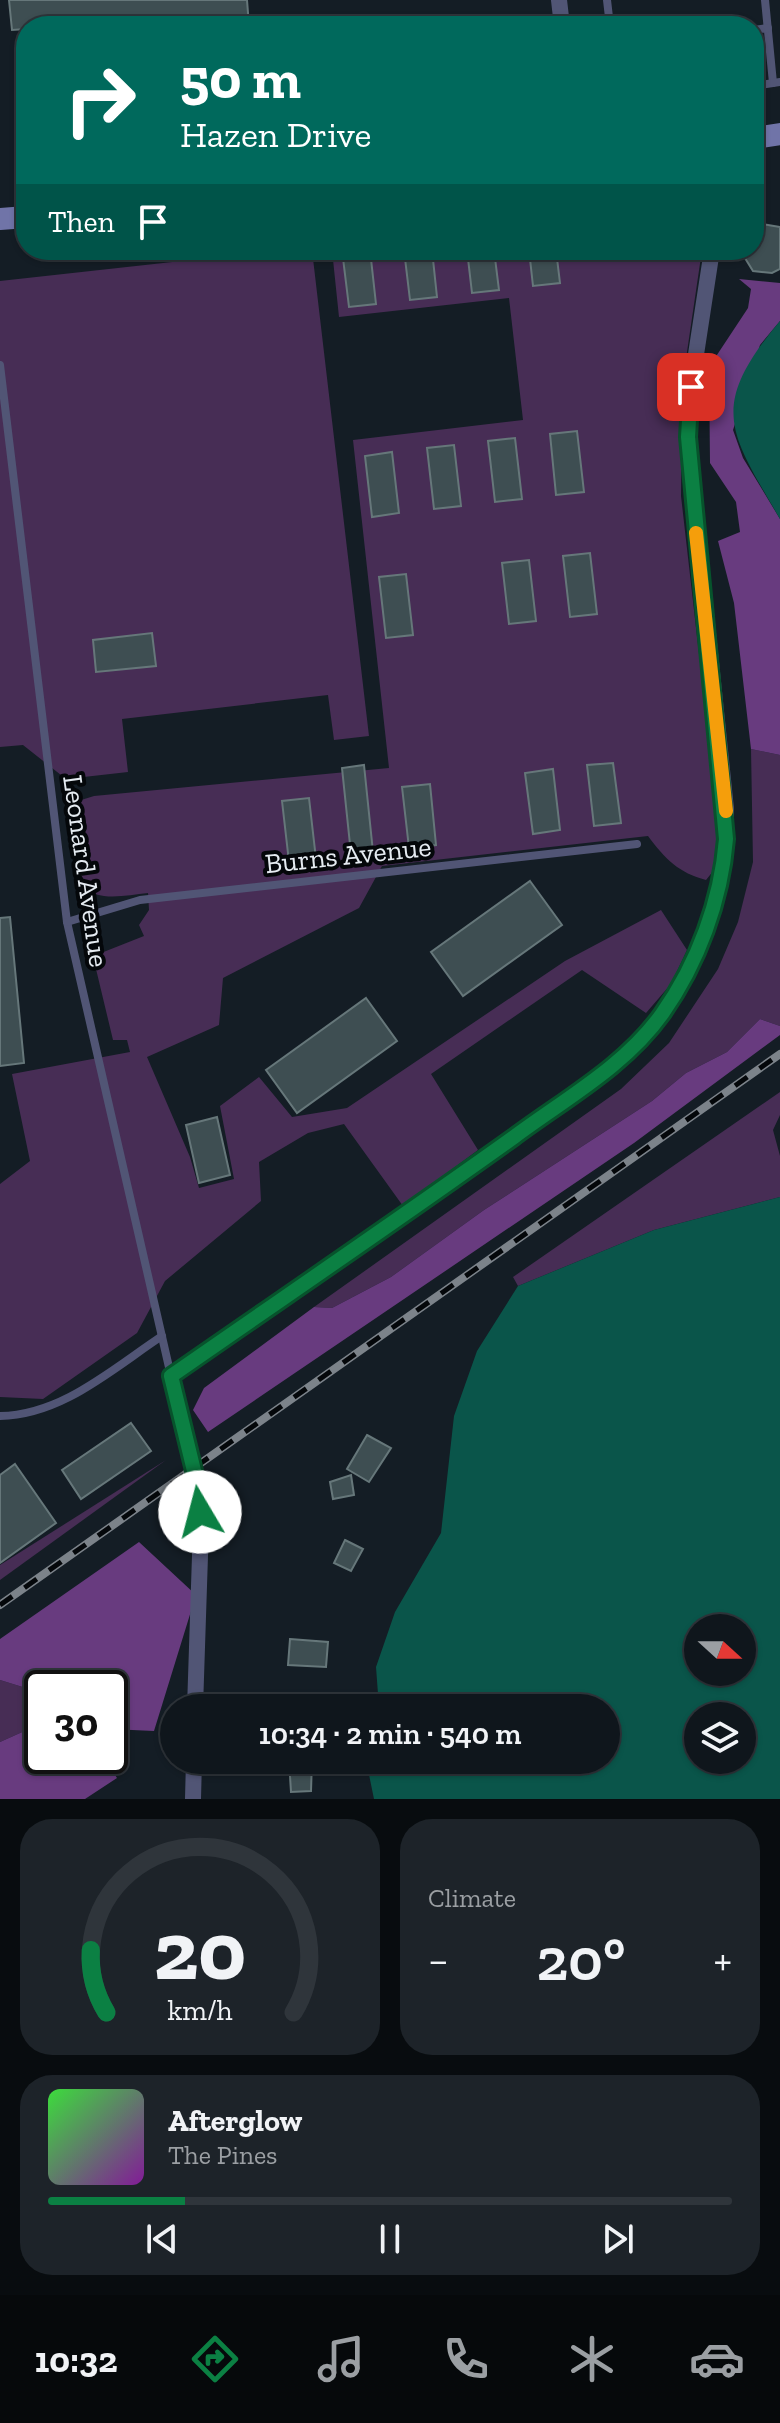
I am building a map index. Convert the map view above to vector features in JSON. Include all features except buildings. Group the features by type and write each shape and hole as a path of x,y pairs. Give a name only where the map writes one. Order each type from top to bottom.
{"street":[{"path":"195,1694 201,1525 196,1479 171,1376 404,1216 610,1067 662,1014 694,957 724,869 726,839 688,437 691,387 710,260"},
{"path":"193,1799 194,1774"}],"lane":[{"path":"765,0 776,83"},
{"path":"764,29 768,28"},
{"name":"Leonard Avenue","path":"0,365 67,922 171,1376"},
{"name":"Burns Avenue","path":"67,922 140,900 637,844"},
{"path":"0,1416 27,1414 59,1403 162,1336"}],"shaded area":[{"path":"190,260 313,260 369,736 334,740 328,695 122,719 128,772 66,779 23,745 0,747 0,281"},
{"path":"333,260 701,260 682,386 681,496 718,821 718,865 706,880 696,877 673,864 648,836 382,866 359,908 223,978 219,1025 147,1057 190,1157 199,1188 234,1179 220,1106 259,1077 292,1117 347,1108 565,961 661,910 687,950 671,984 646,1013 582,970 431,1074 478,1150 403,1206 344,1124 308,1133 259,1162 261,1201 165,1281 137,1333 43,1399 0,1397 0,1184 30,1161 12,1074 130,1052 127,1040 113,1040 96,969 101,953 144,936 139,925 149,910 148,893 104,896 81,885 73,811 78,801 94,796 389,768 353,440 523,420 509,298 339,317"},
{"path":"739,279 780,283 780,321 760,345 733,430 743,458 780,519 780,755 751,749 734,603 718,541 740,532 736,502 710,463 709,367 748,308 751,289"},
{"path":"780,321 780,519 749,464 734,420 735,399 742,376"},
{"path":"751,749 780,755 780,1026 760,1019 727,1052 686,1073 652,1101 484,1210 391,1277 332,1308 314,1307 621,1089 669,1043 718,969 738,922 753,862"},
{"path":"760,1019 780,1026 780,1035 634,1143 208,1432 193,1410 204,1388 314,1307 332,1308 391,1277 484,1210 652,1101 686,1073 727,1052"},
{"path":"780,1092 780,1115 773,1130 780,1156 780,1197 654,1230 518,1286 513,1277"},
{"path":"780,1197 780,1799 374,1799 369,1774 620,1774 620,1694 378,1694 376,1667 395,1612 441,1533 454,1416 477,1351 518,1286 654,1230"},
{"path":"166,1460 0,1580 0,1565"},
{"path":"139,1542 196,1595 165,1694 160,1694 160,1712 154,1731 128,1730 128,1670 24,1670 24,1687 0,1680 0,1639"},
{"path":"0,1680 24,1687 24,1731 0,1742"},
{"path":"24,1731 24,1774 114,1774 117,1778 85,1799 0,1799 0,1742"}],"railway":[{"path":"0,1605 780,1054"}],"slow traffic":[{"path":"696,533 726,811"}],"route":[{"path":"200,1512 196,1479 171,1376 417,1207 624,1056 662,1014 694,957 709,921 724,869 726,809 688,437 691,387"}]}
